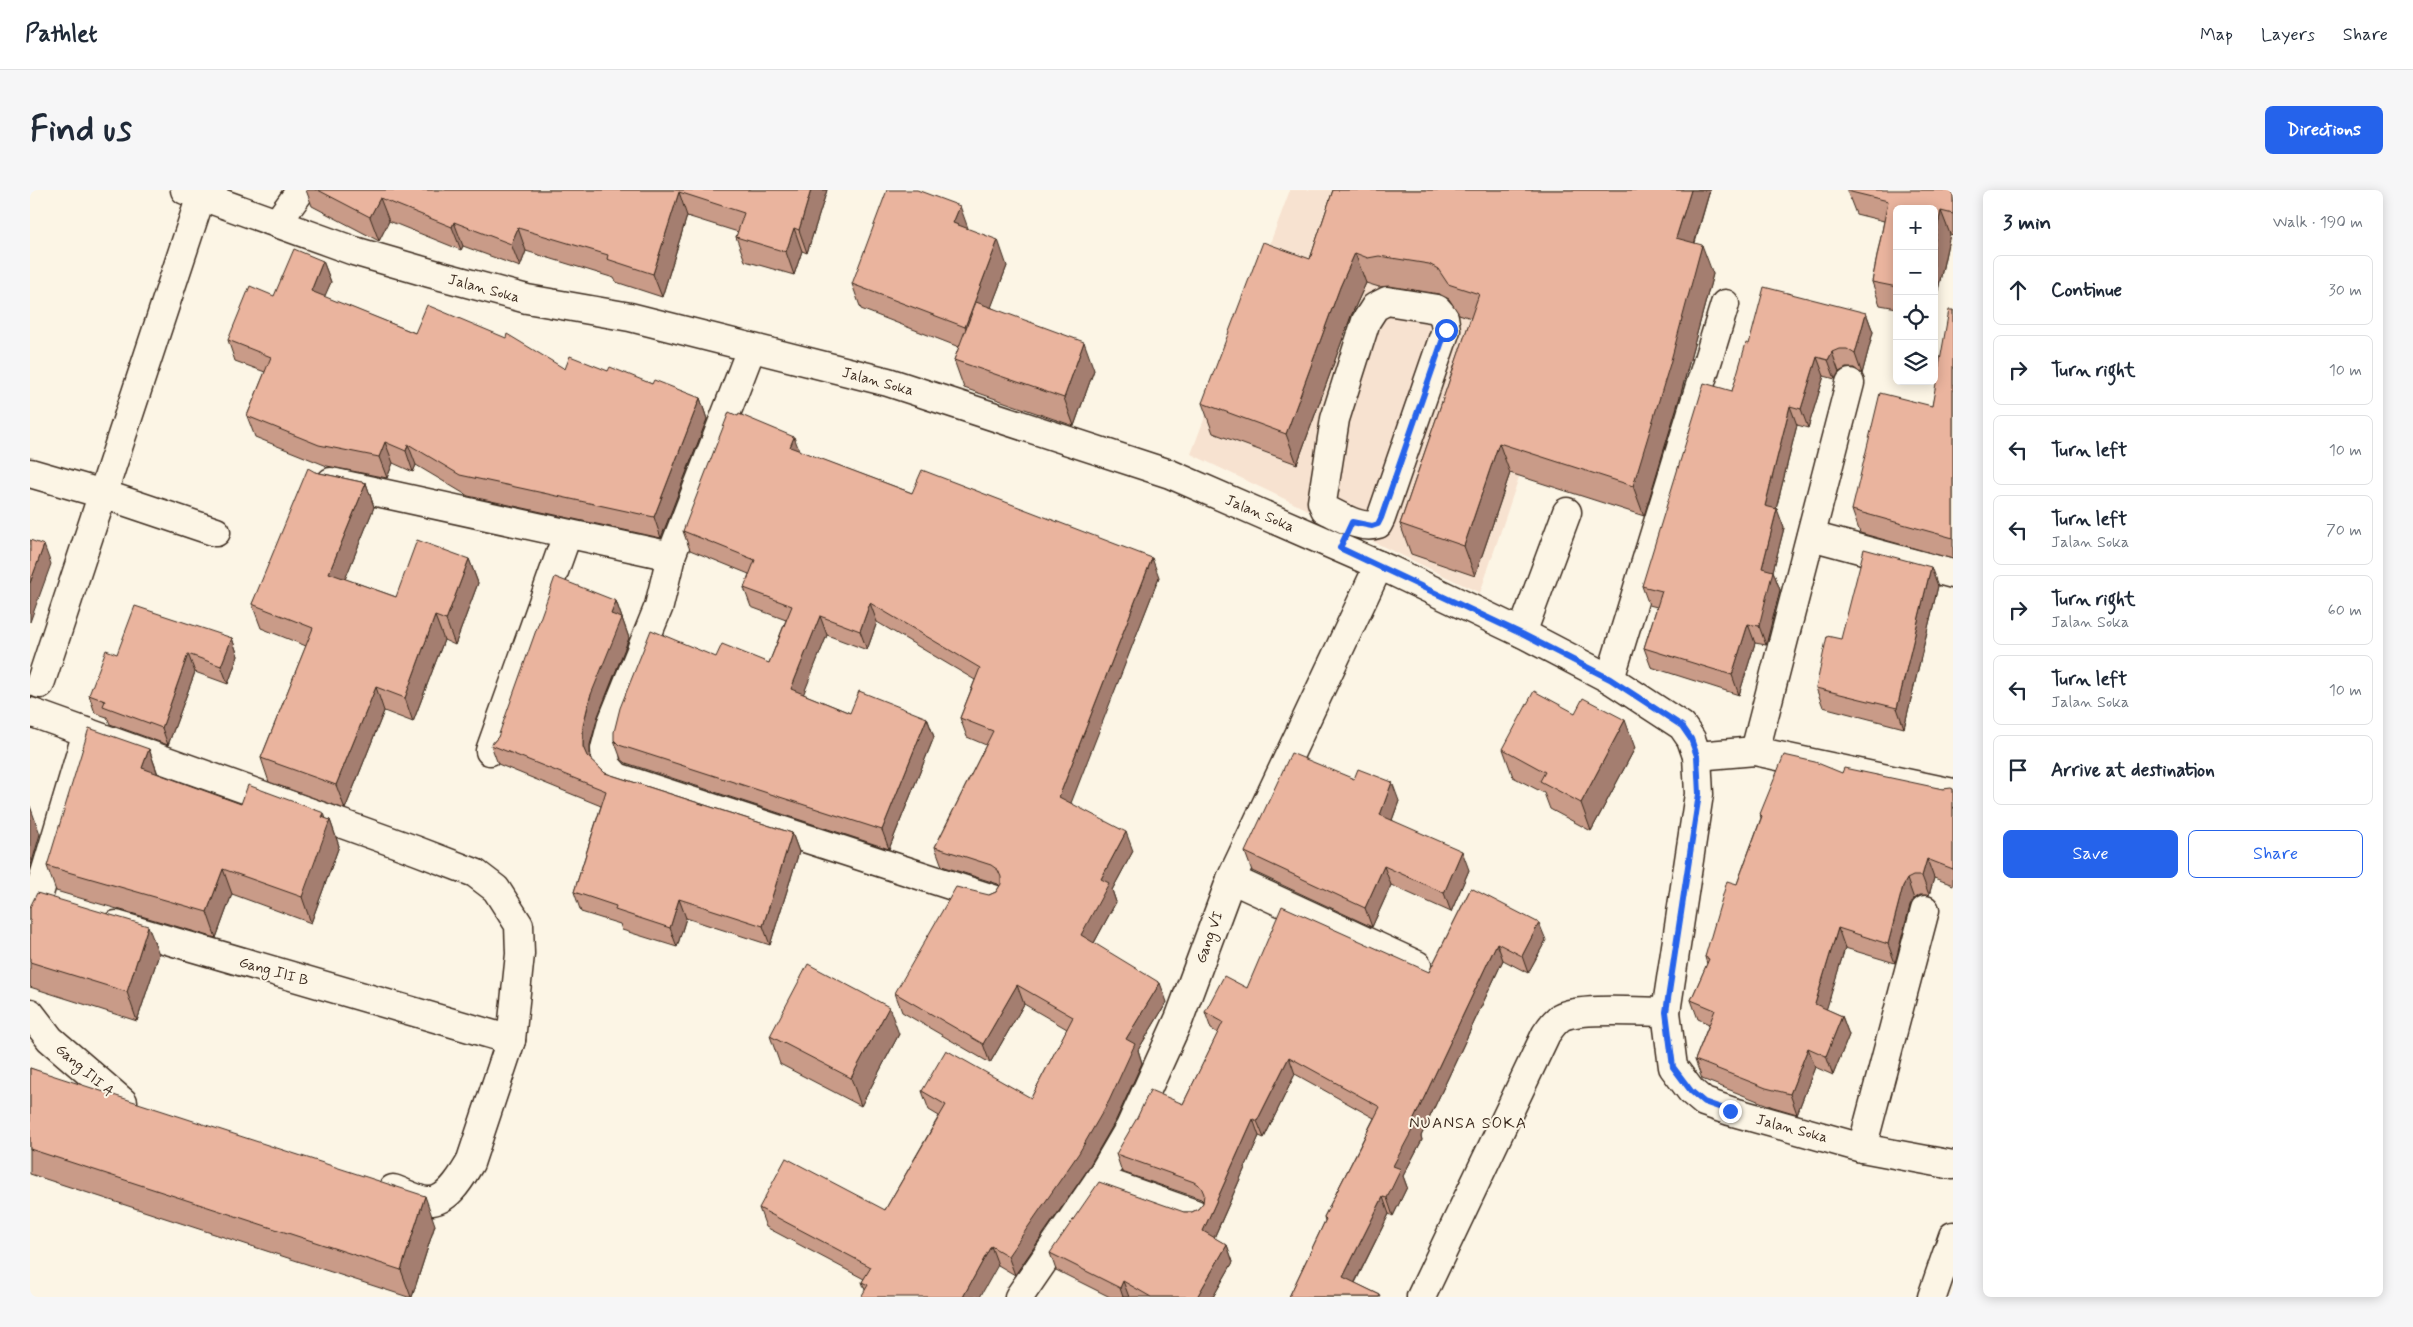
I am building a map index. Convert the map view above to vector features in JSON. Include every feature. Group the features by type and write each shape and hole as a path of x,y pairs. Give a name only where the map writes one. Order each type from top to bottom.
{"street":[{"path":"277,223 301,190"},
{"path":"40,684 103,494 193,193"},
{"name":"Jalan Soka","path":"193,193 354,250 430,273 527,299 630,318 888,382 1170,474 1379,565 1610,679 1682,726 1691,739 1697,756 1699,794 1666,1012 1673,1067 1691,1091 1704,1102 1862,1148 1953,1165"},
{"path":"1387,301 1437,309 1444,317 1446,330 1381,518 1378,524 1372,526 1352,522 1325,509 1322,502 1335,419 1366,321 1376,307 1387,301"},
{"path":"1610,679 1725,304"},
{"path":"751,349 671,556 659,606 612,722 605,749 606,765 617,777 993,899"},
{"path":"1755,751 1850,383"},
{"path":"30,473 103,494 216,532"},
{"path":"327,481 671,556"},
{"path":"1522,634 1567,512"},
{"path":"1340,548 1352,522"},
{"path":"490,752 568,535"},
{"path":"1811,536 1953,574"},
{"name":"Gang VI","path":"1020,1297 1099,1180 1130,1127 1179,1018 1231,879 1379,565"},
{"path":"30,712 424,853 474,873 496,889 519,925 520,954 511,1040 470,1163 460,1180 441,1198 427,1201 368,1180"},
{"path":"41,911 87,732"},
{"path":"1697,756 1755,751 1953,793"},
{"path":"1231,879 1417,965"},
{"path":"1862,1148 1925,910"},
{"name":"Gang III B","path":"94,919 511,1040"},
{"path":"1422,1297 1546,1034 1552,1025 1560,1018 1575,1012 1666,1012"},
{"name":"Gang III A","path":"30,1013 50,1039 123,1102"},
{"path":"58,1080 151,1111"},
{"path":"1099,1180 1195,1214"},
{"path":"1932,1297 1953,1236"}],"shaded area":[{"path":"1290,190 1452,190 1600,236 1480,593 1191,454"}],"building":[{"path":"318,190 811,190 799,230 794,228 786,252 736,237 744,213 679,192 653,274 607,259 608,255 518,228 511,244 454,222 452,227 380,198 370,217"},
{"path":"887,190 917,190 960,206 953,223 998,240 965,327 852,284"},
{"path":"1333,190 1691,190 1676,238 1702,245 1670,364 1633,486 1499,443 1464,546 1400,524 1479,294 1448,284 1438,269 1429,264 1379,256 1368,258 1355,253 1340,287 1286,434 1202,403 1263,242 1310,259"},
{"path":"1953,190 1953,214 1941,211 1938,225 1938,205 1893,205 1893,286 1872,282 1888,201 1847,191"},
{"path":"294,249 323,261 311,291 415,333 427,305 506,338 507,334 565,369 570,356 608,371 610,367 652,384 654,380 700,398 654,517 460,475 408,444 406,451 385,442 379,457 319,445 247,416 271,357 228,340 250,286 274,296"},
{"path":"1764,287 1866,313 1855,354 1847,349 1839,349 1832,352 1828,360 1817,357 1801,409 1790,406 1765,506 1777,509 1762,568 1773,571 1759,626 1748,624 1732,675 1644,648 1662,591 1642,586 1704,383 1732,391 1746,343 1749,344"},
{"path":"976,302 1084,342 1064,398 954,360"},
{"path":"1949,310 1953,310 1953,538 1852,510 1880,393 1932,406 1936,385 1938,385 1938,372"},
{"path":"729,412 738,416 739,414 794,437 790,447 912,493 922,470 1152,558 1059,797 1126,832 1101,879 1109,883 1081,935 1160,983 1126,1039 1135,1044 1109,1101 1079,1153 1008,1256 991,1246 963,1297 861,1297 868,1285 862,1282 871,1267 759,1208 786,1158 885,1210 946,1105 922,1091 946,1050 1031,1098 1073,1017 1017,985 983,1044 895,993 956,887 989,895 996,892 1001,884 998,870 991,865 935,847 993,731 960,718 980,668 870,603 860,631 820,616 791,689 850,713 859,691 927,718 882,830 619,745 614,740 620,708 651,630 716,657 722,644 769,663 792,606 744,588 755,560 683,531"},
{"path":"308,468 315,472 366,483 329,573 396,597 417,540 469,559 446,620 435,616 405,698 376,687 336,785 261,758 313,628 252,604"},
{"path":"30,540 44,545 30,583"},
{"path":"1864,549 1931,567 1897,708 1816,688 1827,636 1841,639"},
{"path":"555,577 616,601 611,614 622,618 590,697 583,726 583,747 587,756 605,773 792,833 763,926 679,899 670,928 615,910 616,906 574,892 606,791 491,745 498,737"},
{"path":"135,606 232,638 221,666 188,654 162,728 103,706 105,701 89,695 106,650 117,654"},
{"path":"1534,691 1575,713 1583,698 1625,720 1581,803 1540,781 1545,772 1503,749"},
{"path":"89,728 149,749 142,768 241,804 248,785 324,813 322,817 330,820 302,897 223,869 207,912 47,866"},
{"path":"1291,753 1354,779 1358,769 1392,782 1380,815 1462,851 1444,893 1384,866 1365,908 1245,852"},
{"path":"1784,755 1815,762 1842,773 1844,768 1943,789 1953,789 1953,869 1927,859 1922,876 1913,876 1907,879 1903,886 1888,944 1838,928 1815,1004 1842,1016 1826,1056 1808,1048 1790,1094 1766,1088 1695,1060 1715,1010 1691,1000 1709,959 1705,957 1727,881 1737,884 1762,816 1760,814"},
{"path":"1471,888 1539,923 1522,956 1497,943 1413,1121 1416,1123 1393,1166 1401,1169 1387,1198 1383,1197 1343,1277 1380,1295 1379,1297 1289,1297 1326,1219 1324,1217 1380,1107 1289,1057 1257,1121 1253,1119 1203,1231 1227,1245 1197,1297 1151,1297 1123,1281 1120,1288 1050,1253 1099,1182 1184,1212 1192,1212 1203,1203 1204,1194 1201,1187 1194,1182 1116,1154 1137,1118 1150,1090 1183,1104 1223,1022 1205,1012 1224,976 1247,988 1282,906 1429,972"},
{"path":"37,893 148,926 127,992 30,962 30,907"},
{"path":"808,964 889,1007 851,1078 770,1036"},
{"path":"30,1068 425,1196 401,1270 30,1149"}],"district":[{"name":"NUANSA SOKA","path":"1468,1122"}],"route":[{"path":"1446,330 1399,471 1381,518 1378,524 1372,526 1352,522 1340,548 1522,634 1610,679 1682,726 1691,739 1697,756 1699,794 1666,1012 1670,1047 1673,1067 1691,1091 1704,1102 1730,1111"}]}
